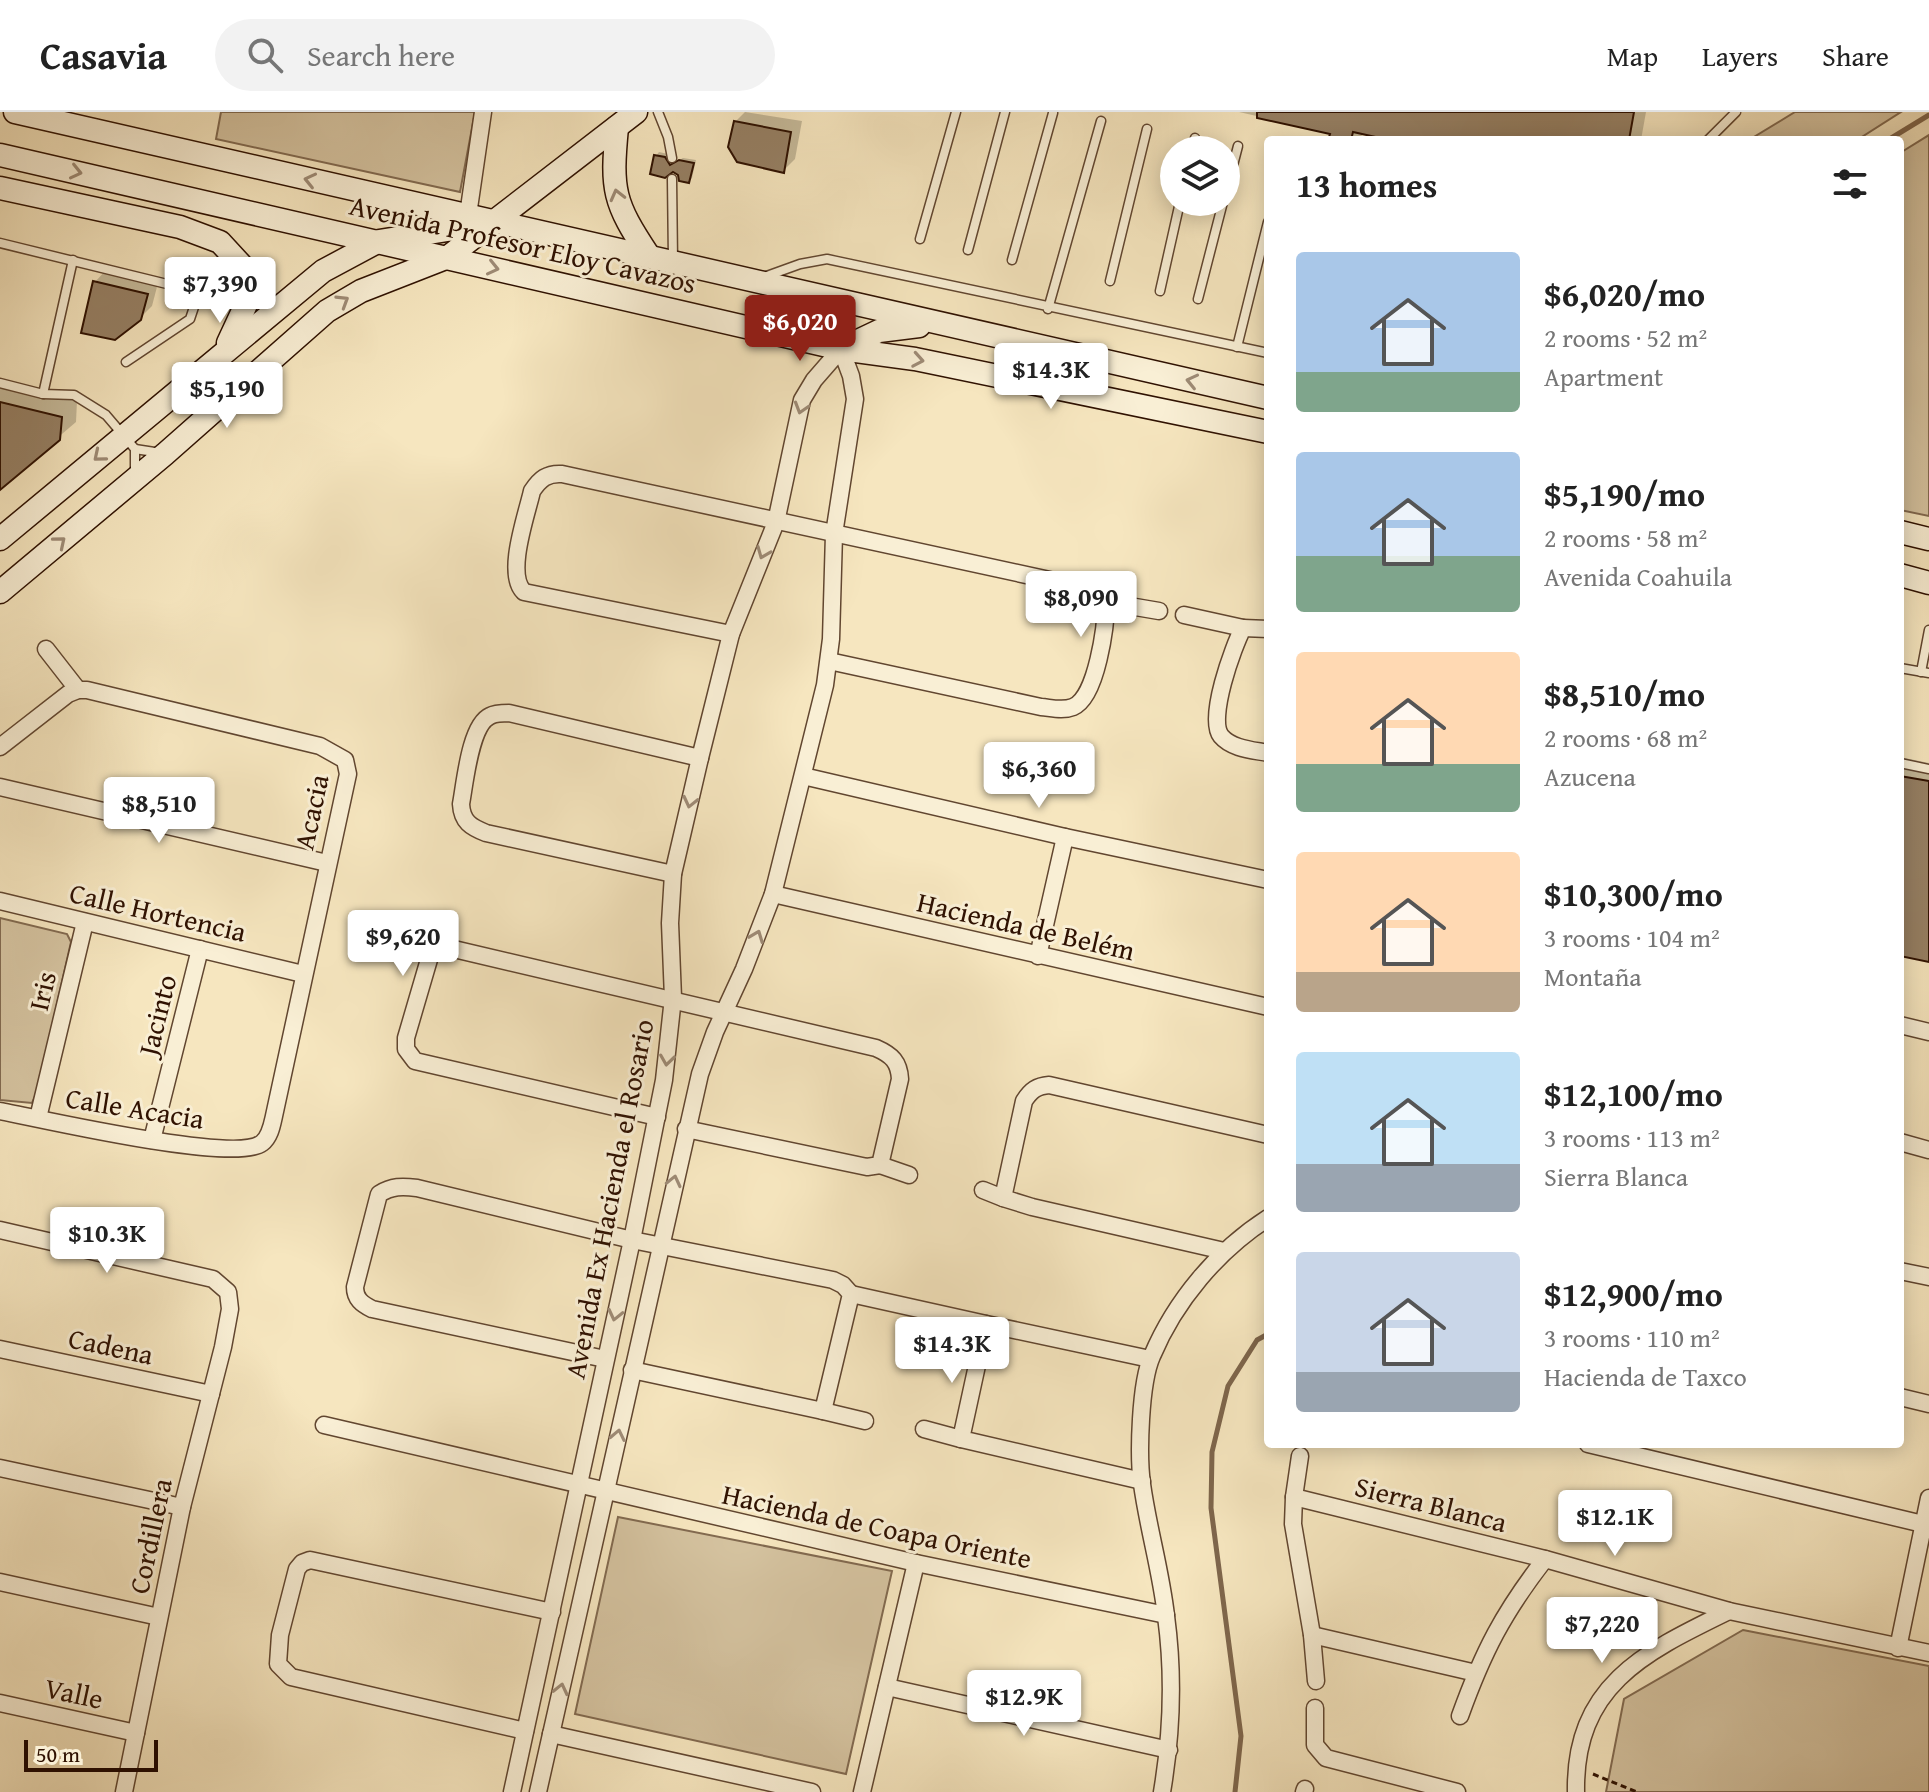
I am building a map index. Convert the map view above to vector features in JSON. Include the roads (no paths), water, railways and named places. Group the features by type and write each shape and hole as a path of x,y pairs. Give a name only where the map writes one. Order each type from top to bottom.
{"main road":[{"name":"Avenida Profesor Eloy Cavazos","path":"15,112 1264,397"},
{"path":"0,592 165,454 327,311 377,284 448,257 636,112"},
{"path":"617,127 614,186 626,221 649,256"},
{"name":"Avenida Profesor Eloy Cavazos","path":"0,155 841,349 915,359 1264,431"},
{"path":"0,188 121,214 197,233 220,242 244,268 249,284 248,300 206,374 209,387 222,392 236,391"},
{"path":"121,214 212,203"},
{"path":"0,539 130,442 217,358 323,271 379,241 494,222"},
{"path":"348,257 371,258 378,262 381,276 377,284"},
{"path":"752,282 814,317 841,349 863,337 896,327 951,326"},
{"path":"1904,533 1929,539"},
{"path":"1904,576 1929,583"}],"street":[{"path":"468,215 484,113"},
{"name":"Avenida Ex Hacienda el Rosario","path":"512,1792 668,1060 673,998 670,923 673,874 731,634 776,522 802,400 814,380 841,349 855,399 834,534 829,661 773,894 703,1063 686,1129 538,1792"},
{"path":"731,634 524,592 516,580 515,571 532,491 544,477 562,474 1068,584 1089,591 1106,602 1159,611"},
{"path":"829,661 1041,707 1072,707 1083,700 1092,683 1105,624 1106,602"},
{"path":"1184,615 1243,628 1264,629"},
{"path":"1243,628 1232,648 1217,728 1228,743 1264,752"},
{"path":"0,747 68,694 78,690 46,649"},
{"name":"Acacia","path":"78,690 96,691 305,743 338,754 345,760 348,774 274,1116 271,1129 261,1144"},
{"path":"673,874 476,829 467,823 461,804 473,742 477,730 489,716 509,713 700,758"},
{"path":"803,776 1264,879"},
{"path":"0,787 327,863"},
{"path":"1038,956 1065,837"},
{"name":"Hacienda de Belém","path":"773,894 1264,1006"},
{"name":"Calle Hortencia","path":"0,901 303,974"},
{"name":"Iris","path":"38,1118 85,922"},
{"path":"657,1117 423,1065 409,1055 406,1038 430,956 442,948 458,950 876,1048 895,1060 900,1079 880,1165"},
{"name":"Jacinto","path":"152,1140 200,949"},
{"path":"1904,1026 1929,1032"},
{"path":"1003,1198 1024,1101 1039,1086 1060,1087 1264,1134"},
{"name":"Calle Acacia","path":"0,1111 152,1140 241,1150 261,1144"},
{"path":"686,1129 867,1167 880,1165 909,1175"},
{"path":"1904,1143 1929,1150"},
{"path":"605,1359 372,1309 358,1299 355,1287 379,1194 388,1188 400,1186 417,1188 632,1240 833,1280 851,1294 1150,1359"},
{"path":"983,1190 1032,1207 1224,1251"},
{"path":"1162,1792 1169,1750 1171,1665 1166,1615 1142,1481 1141,1429 1150,1359 1190,1292 1224,1251 1264,1221"},
{"name":"Cordillera","path":"0,1230 213,1279 228,1292 230,1309 182,1507 124,1792"},
{"path":"1904,1272 1929,1277"},
{"path":"823,1411 851,1294"},
{"path":"961,1439 986,1324"},
{"name":"Cadena","path":"0,1349 211,1394"},
{"path":"632,1370 865,1421"},
{"path":"1904,1398 1929,1404"},
{"name":"Hacienda de Coapa Oriente","path":"324,1425 916,1563 1166,1615"},
{"path":"924,1429 1142,1481"},
{"path":"1621,1448 1923,1524"},
{"path":"1300,1456 1293,1524 1312,1635 1316,1681"},
{"path":"0,1468 182,1507"},
{"name":"Sierra Blanca","path":"1294,1497 1545,1559 1729,1611 1929,1653"},
{"path":"1898,1648 1929,1498"},
{"path":"1460,1716 1503,1616 1545,1559"},
{"path":"525,1731 291,1677 278,1664 280,1635 297,1569 310,1560 552,1612"},
{"path":"862,1792 916,1563"},
{"path":"0,1582 159,1617"},
{"path":"1576,1792 1580,1745 1590,1716 1609,1687 1631,1664 1660,1644 1729,1611"},
{"path":"1312,1635 1476,1673"},
{"path":"887,1687 1169,1750"},
{"name":"Valle","path":"0,1703 136,1733"},
{"path":"1315,1708 1315,1745 1326,1758 1445,1791"},
{"path":"551,1734 812,1792"}],"lane":[{"path":"658,112 672,158"},
{"path":"920,239 956,112"},
{"path":"968,250 1005,112"},
{"path":"1712,136 1736,112"},
{"path":"1012,260 1053,113"},
{"path":"1048,309 1101,121"},
{"path":"1110,281 1147,129"},
{"path":"672,179 673,262"},
{"path":"1160,291 1177,216"},
{"path":"1198,299 1219,216"},
{"path":"1237,347 1264,238"},
{"path":"0,243 176,286 192,293 195,304 190,319 126,362"},
{"path":"752,282 800,264 827,259 1048,309 1264,352"},
{"path":"43,394 73,260"},
{"path":"0,383 43,394 74,395 106,415 130,442 165,454"},
{"path":"130,442 135,479"},
{"path":"1904,669 1925,673 1929,630"},
{"path":"1904,764 1929,769"}],"waterway":[{"path":"1895,136 1929,115"},
{"path":"1235,1792 1241,1736 1211,1508 1212,1452 1228,1386 1257,1340 1264,1336"}]}
